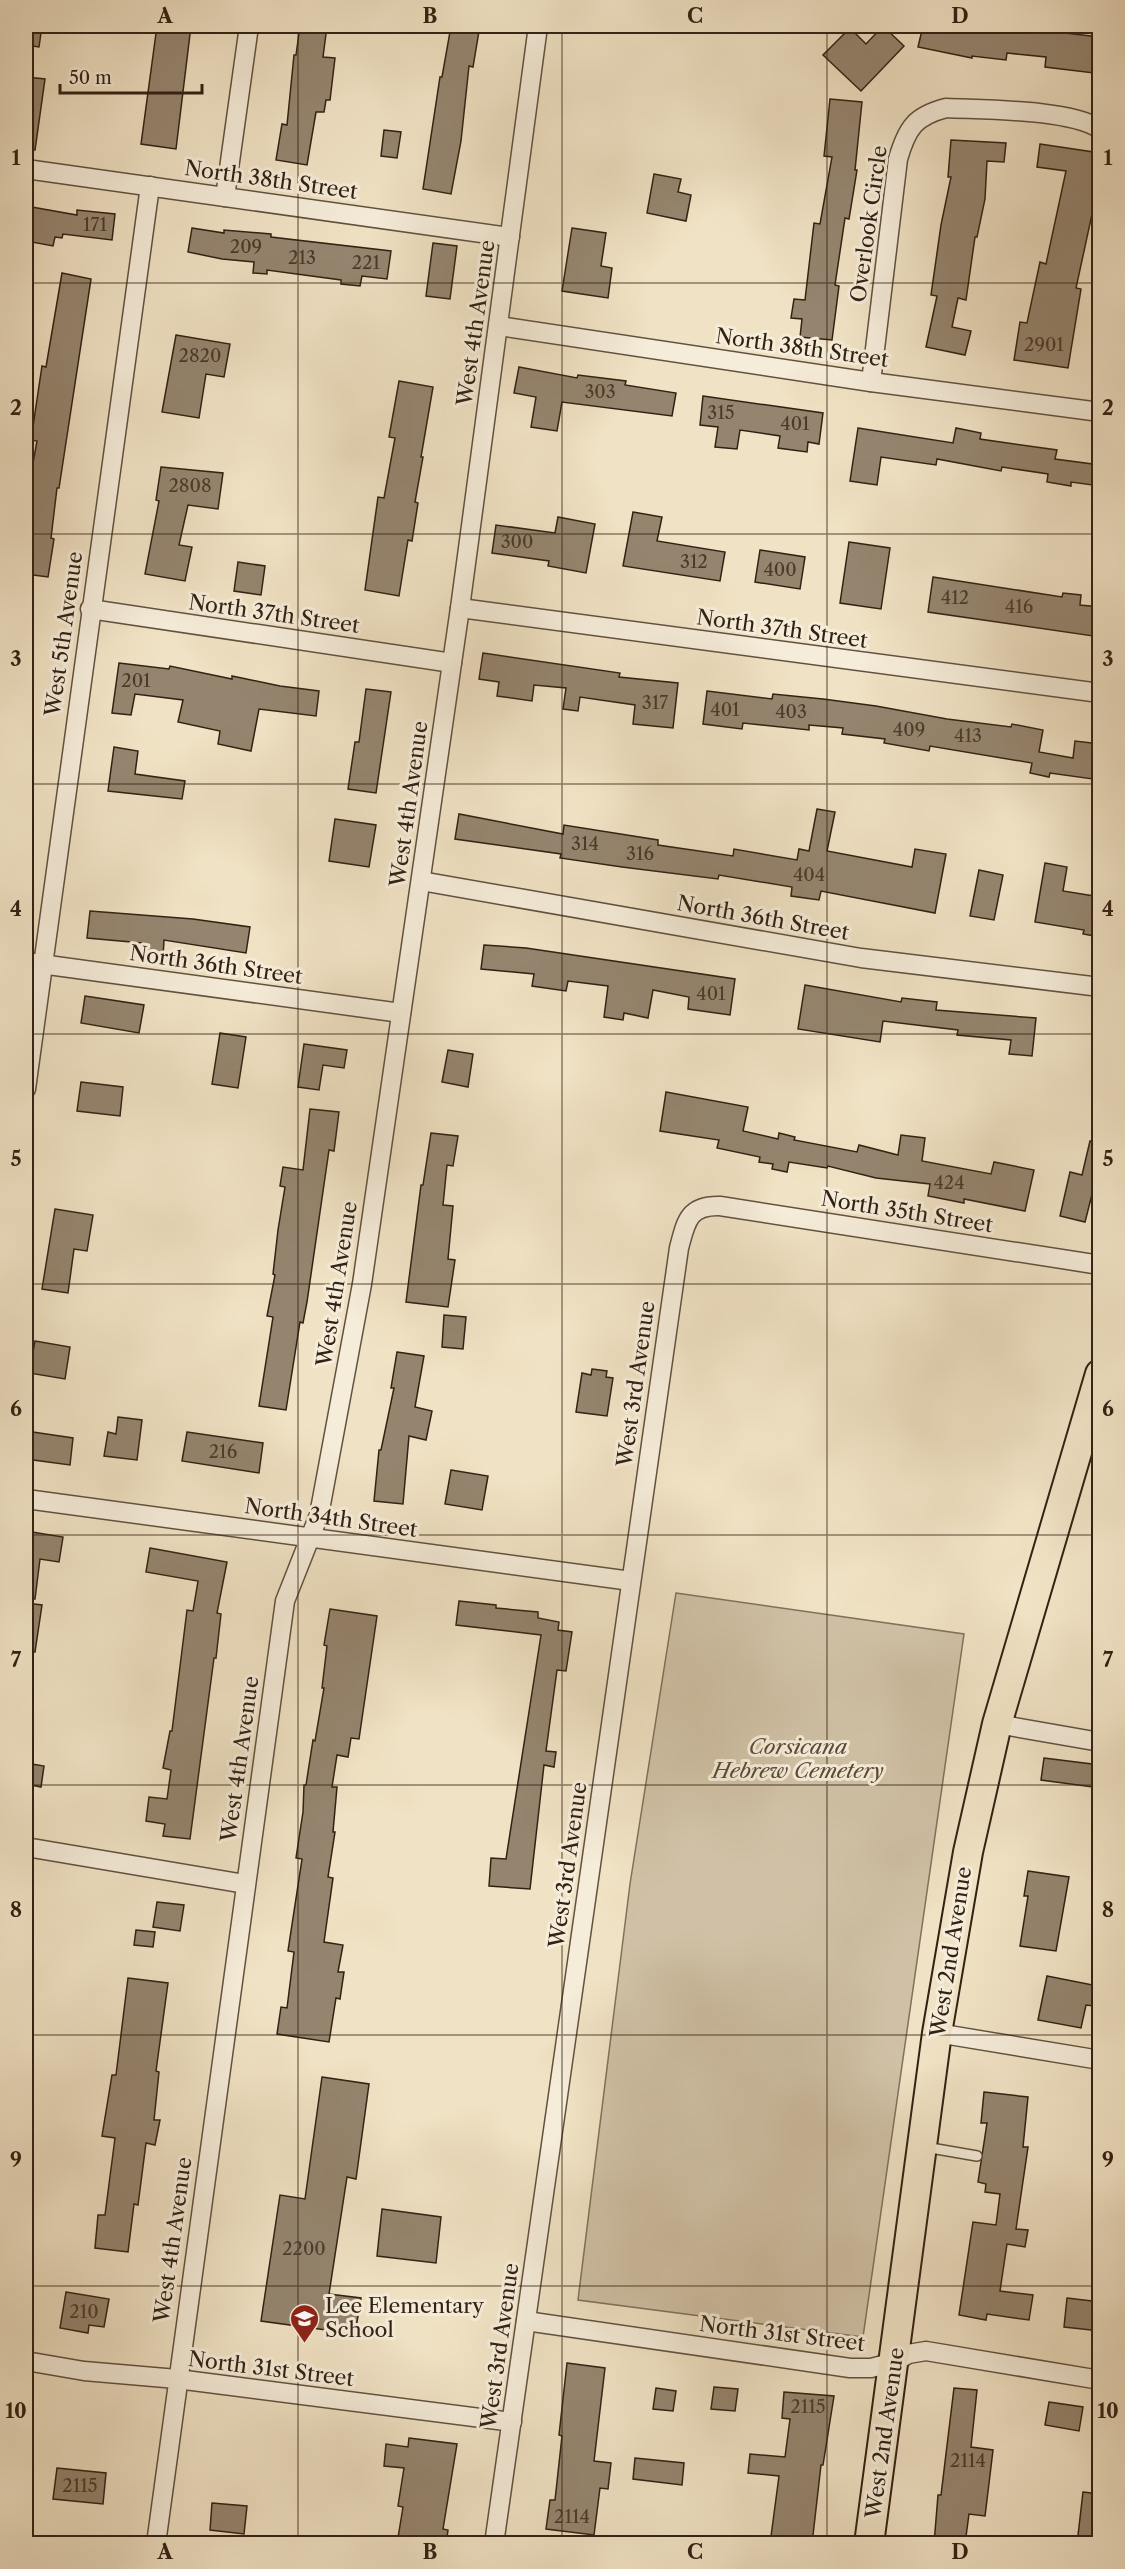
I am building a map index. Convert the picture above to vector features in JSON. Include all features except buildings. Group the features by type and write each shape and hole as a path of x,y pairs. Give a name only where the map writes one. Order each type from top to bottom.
{"main road":[{"name":"West 2nd Avenue","path":"869,2544 937,2033 968,1852 997,1724 1100,1374"}],"street":[{"path":"225,197 249,26"},
{"name":"West 4th Avenue","path":"156,2544 285,1601 318,1515 362,1284 460,608 538,26"},
{"name":"Overlook Circle","path":"871,382 897,159 903,140 913,123 927,113 946,108 1066,116 1091,123 1100,129"},
{"name":"North 38th Street","path":"26,169 510,237"},
{"name":"West 5th Avenue","path":"26,1089 34,963 90,609 150,186"},
{"name":"North 38th Street","path":"499,326 871,382 1100,412"},
{"name":"North 37th Street","path":"460,608 1100,693"},
{"name":"North 37th Street","path":"90,609 452,663"},
{"name":"North 36th Street","path":"420,881 861,958 1100,987"},
{"name":"North 36th Street","path":"34,963 401,1013"},
{"name":"North 35th Street","path":"707,1206 1100,1265"},
{"name":"West 3rd Avenue","path":"494,2544 679,1248 686,1221 693,1212 707,1206"},
{"name":"North 34th Street","path":"26,1498 631,1581"},
{"path":"997,1724 1100,1742"},
{"path":"26,1847 245,1884"},
{"path":"937,2033 1100,2060"},
{"name":"North 31st Street","path":"526,2321 850,2368 871,2368 895,2362 908,2354 926,2351 1100,2380"},
{"name":"North 31st Street","path":"26,2361 84,2371 177,2379 512,2422"}],"lane":[{"path":"923,2146 977,2156"}],"green space":[{"name":"Corsicana Hebrew Cemetery","path":"676,1593 964,1634 863,2337 578,2300 630,1884"}],"place":[{"name":"Lee Elementary School","path":"304,2344"}]}
